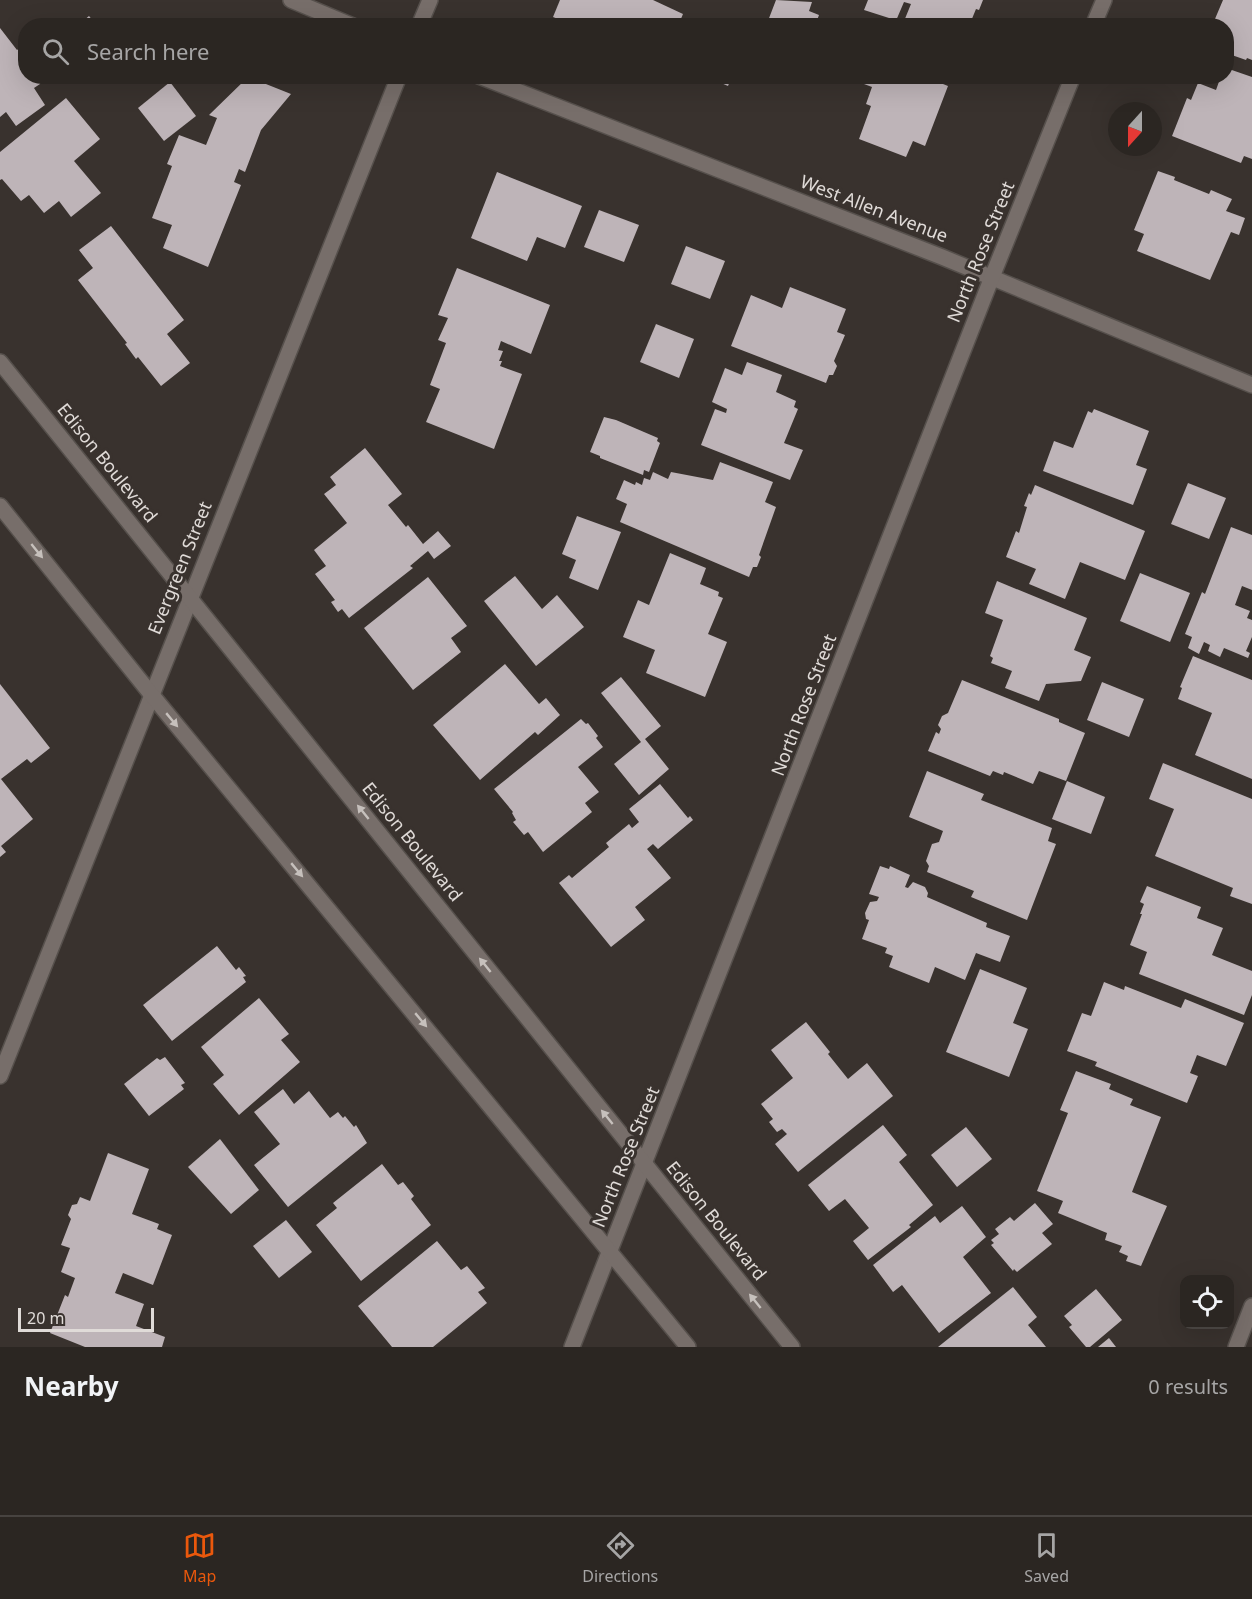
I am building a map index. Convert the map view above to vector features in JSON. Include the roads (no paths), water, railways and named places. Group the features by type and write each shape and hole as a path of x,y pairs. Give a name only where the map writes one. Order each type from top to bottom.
{"street":[{"path":"291,0 334,18"},
{"path":"422,18 430,0"},
{"path":"1096,18 1104,0"},
{"name":"Evergreen Street","path":"0,1076 396,84"},
{"name":"West Allen Avenue","path":"499,84 992,277 1252,386"},
{"name":"North Rose Street","path":"572,1347 1070,84"},
{"name":"Edison Boulevard","path":"0,362 792,1347"},
{"path":"0,506 151,694 688,1347"},
{"path":"1236,1347 1252,1306"}]}
